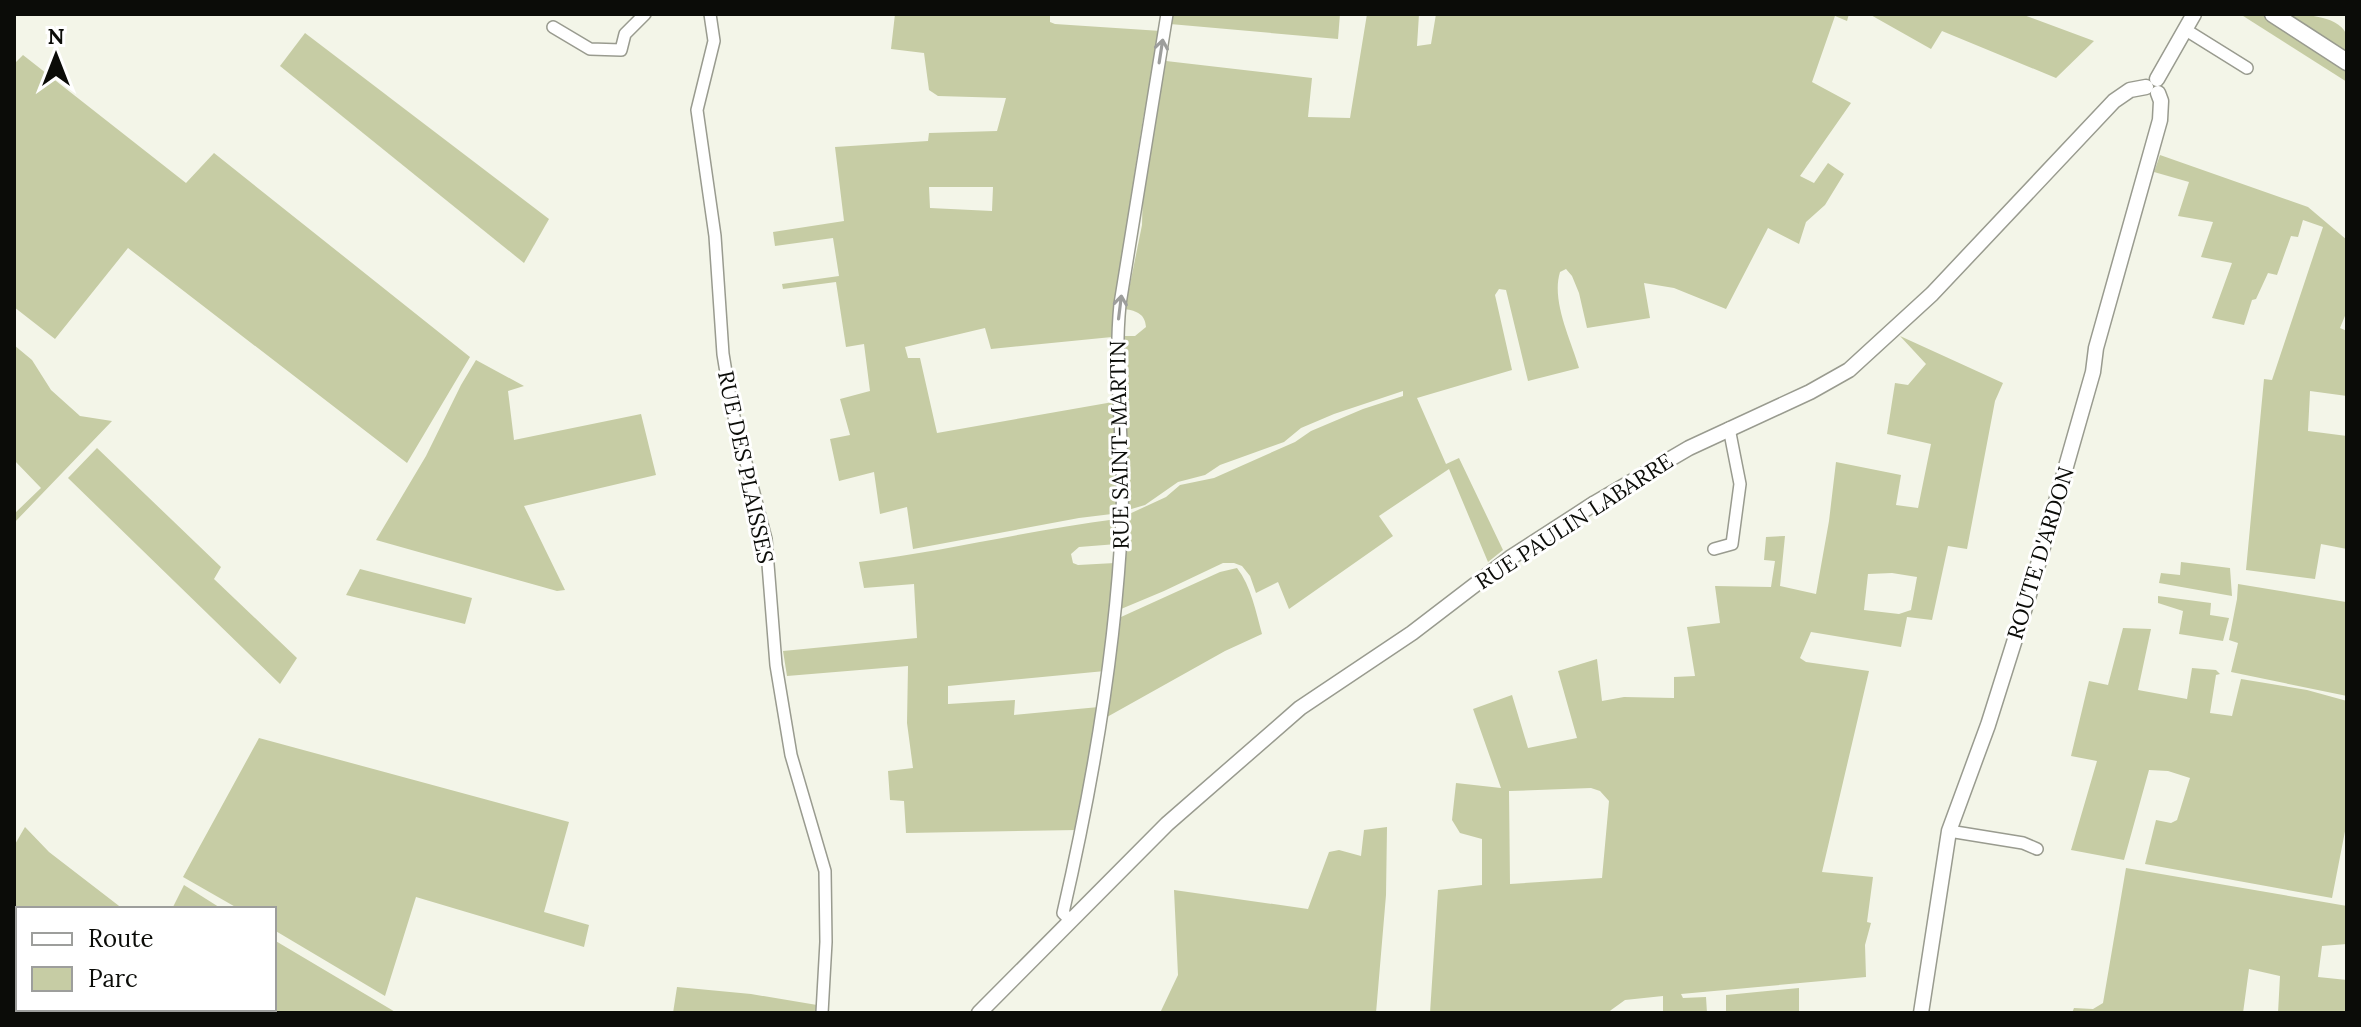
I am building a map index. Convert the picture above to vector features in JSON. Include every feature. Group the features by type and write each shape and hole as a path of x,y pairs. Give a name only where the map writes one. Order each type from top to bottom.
{"main road":[{"path":"2273,14 2347,62"}],"street":[{"path":"553,27 590,49 621,50 625,34 645,14"},
{"name":"RUE DES PLAISSES","path":"710,14 714,41 697,110 715,236 723,354 732,409 766,539 776,665 791,755 825,871 826,942 822,1013"},
{"name":"RUE SAINT-MARTIN","path":"1070,920 1063,913 1082,830 1117,609 1123,490 1118,328 1167,14"},
{"path":"2154,87 2194,14"},
{"path":"2186,30 2238,56 2247,68"},
{"name":"RUE PAULIN LABARRE","path":"979,1013 1167,824 1300,708 1412,633 1519,552 1620,488 1689,448 1810,392 1849,370 1932,294 2114,101 2130,90 2154,87"},
{"name":"ROUTE D'ARDON","path":"1921,1013 1949,831 1988,725 2033,582 2095,366 2096,348 2160,120 2161,101 2154,87"},
{"path":"1714,549 1732,544 1740,484 1729,428"},
{"path":"1949,831 2023,843 2037,849"}],"green space":[{"path":"895,14 1050,14 1050,22 1055,24 1161,31 1143,119 1112,337 991,349 985,328 905,347 908,358 920,358 937,433 1113,402 1120,513 913,549 907,507 880,514 874,472 839,481 830,439 850,435 840,399 870,391 864,344 846,347 836,282 783,289 782,284 839,276 833,238 775,246 773,232 844,221 835,147 928,141 929,133 997,131 1006,98 938,96 929,90 924,53 891,49","holes":["929,187 993,187 992,211 930,208"]},
{"path":"1172,14 1340,14 1338,39 1170,24"},
{"path":"1367,14 1419,14 1417,46 1431,44 1436,14 1849,14 1847,21 1835,16 1812,82 1851,103 1800,176 1814,183 1828,163 1844,174 1825,205 1806,222 1799,244 1768,228 1726,309 1674,288 1644,283 1650,318 1587,328 1572,276 1566,269 1560,272 1560,308 1579,368 1528,381 1506,290 1499,289 1495,295 1512,370 1417,398 1446,464 1459,458 1503,550 1488,562 1449,469 1379,516 1393,536 1289,609 1278,582 1256,593 1250,576 1242,566 1223,563 1121,609 1127,515 1166,497 1180,485 1214,478 1295,442 1311,431 1403,396 1403,391 1334,414 1301,428 1284,442 1220,465 1205,475 1178,482 1145,505 1128,510 1122,336 1135,336 1146,327 1140,314 1125,309 1142,225 1143,187 1166,61 1312,78 1308,117 1350,118"},
{"path":"1869,14 2021,14 2094,41 2056,78 1942,31 1931,49"},
{"path":"2240,14 2264,14 2347,67 2347,82"},
{"path":"2283,14 2320,17 2338,24 2347,37 2347,57"},
{"path":"305,33 549,219 524,263 280,66"},
{"path":"23,55 186,183 214,153 470,357 407,463 128,248 55,339 14,307 14,64"},
{"path":"2160,155 2308,207 2347,240 2347,311 2340,328 2347,331 2347,396 2310,391 2308,431 2347,436 2347,549 2321,544 2315,579 2246,570 2264,379 2272,380 2323,227 2303,220 2298,237 2291,236 2277,275 2268,273 2256,299 2252,300 2244,325 2212,318 2232,263 2201,257 2213,222 2178,216 2189,182 2154,172"},
{"path":"1900,336 2003,383 1995,401 1967,549 1948,546 1932,620 1907,617 1901,647 1811,632 1800,658 1806,662 1869,671 1822,872 1873,877 1867,922 1871,923 1865,945 1866,977 1681,994 1683,998 1706,997 1707,1013 1663,1013 1663,996 1625,1000 1607,1013 1430,1013 1438,890 1482,885 1482,839 1460,833 1452,820 1456,783 1501,788 1473,709 1512,695 1528,748 1577,738 1558,671 1597,659 1602,701 1624,697 1674,698 1674,677 1695,676 1687,627 1720,623 1715,586 1771,587 1775,561 1764,560 1766,537 1785,536 1780,586 1816,594 1836,462 1901,475 1896,505 1918,508 1931,444 1887,434 1895,383 1908,385 1926,364","holes":["1892,573 1917,577 1911,610 1899,614 1864,610 1868,574","1591,788 1600,791 1609,801 1602,878 1510,884 1509,791"]},
{"path":"14,345 32,360 51,390 80,416 112,421 14,523 14,514 41,488 14,460"},
{"path":"476,360 524,386 508,391 514,440 641,414 656,475 524,506 565,590 557,591 376,540 426,456"},
{"path":"97,448 221,567 214,579 297,658 280,684 68,478"},
{"path":"1117,519 1117,544 1079,547 1071,554 1073,563 1078,565 1115,563 1105,671 948,686 948,704 1015,700 1014,715 1099,707 1077,830 906,833 904,801 890,800 888,771 913,768 907,723 908,666 787,676 783,651 917,638 914,584 864,588 859,562"},
{"path":"2181,562 2230,568 2232,596 2159,583 2161,573 2180,575"},
{"path":"1237,568 1249,591 1262,634 1225,651 1107,717 1121,617 1220,572"},
{"path":"360,569 472,598 465,624 346,595"},
{"path":"2238,584 2346,602 2347,599 2347,696 2231,672 2238,643 2229,640"},
{"path":"2158,596 2211,603 2210,615 2229,618 2223,641 2179,634 2183,611 2158,603"},
{"path":"2123,628 2151,629 2138,690 2187,699 2192,668 2216,670 2220,674 2216,675 2210,713 2232,716 2241,679 2307,690 2347,701 2347,821 2332,898 2145,864 2156,820 2171,823 2177,820 2190,778 2168,771 2149,770 2124,860 2071,850 2097,761 2071,756 2089,681 2108,685"},
{"path":"259,738 569,822 544,912 589,925 584,947 416,897 385,996 276,931 276,907 236,907 183,877"},
{"path":"25,827 49,852 120,907 16,907 16,1011 110,1013 14,1013 14,846"},
{"path":"1387,827 1386,895 1376,1013 1160,1013 1178,975 1174,890 1308,909 1329,852 1339,850 1361,856 1364,830"},
{"path":"2126,868 2347,906 2347,944 2322,946 2318,977 2347,980 2347,1013 2278,1013 2280,976 2249,969 2243,1013 2072,1013 2074,1008 2093,1009 2103,1003"},
{"path":"184,885 219,907 173,907"},
{"path":"276,941 397,1013 120,1013 276,1011"},
{"path":"677,987 751,994 817,1005 816,1013 673,1013"},
{"path":"1799,988 1799,1013 1726,1013 1726,995"}]}
